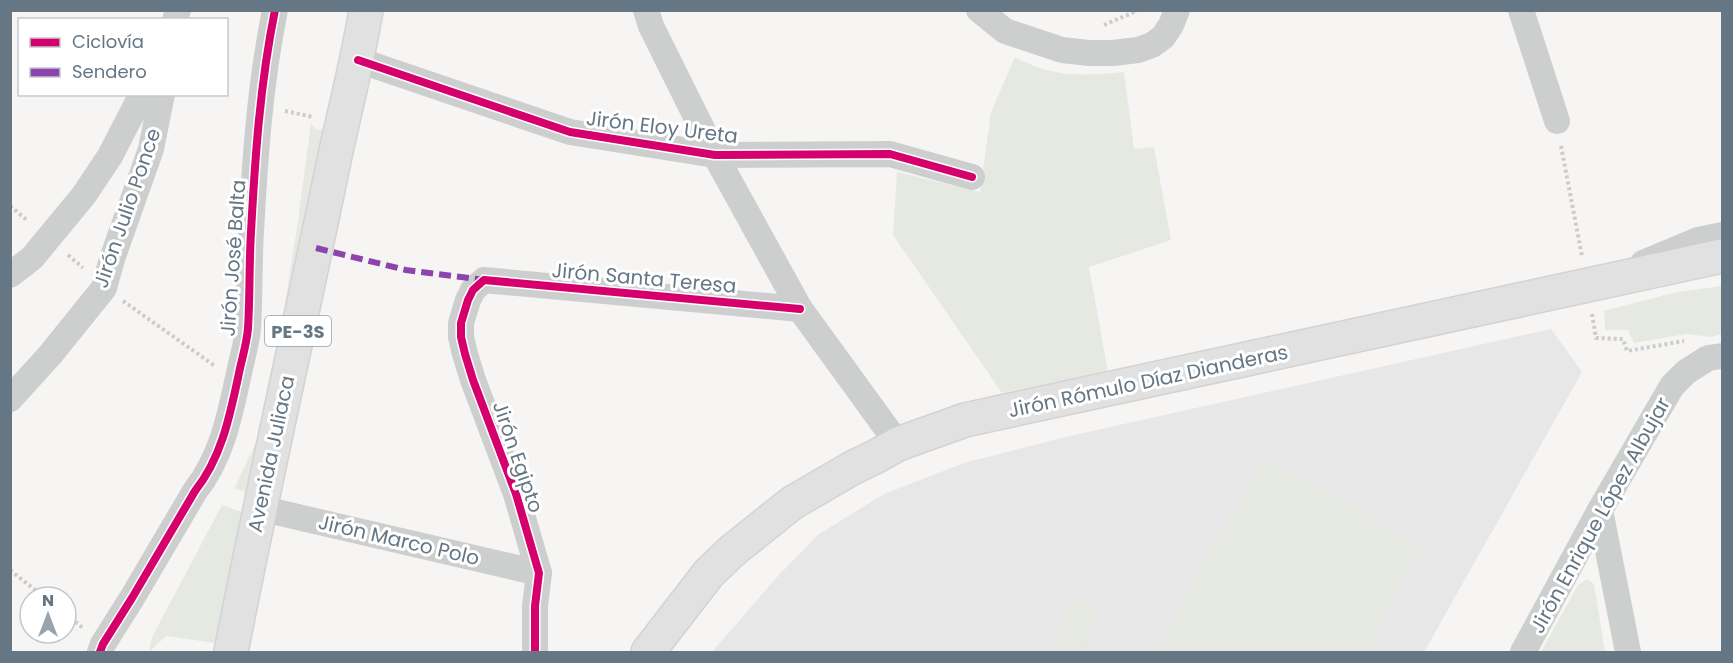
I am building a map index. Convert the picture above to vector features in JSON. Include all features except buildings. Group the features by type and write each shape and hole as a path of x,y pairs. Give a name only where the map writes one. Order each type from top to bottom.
{"main road":[{"name":"Avenida Juliaca","path":"231,652 259,508 340,133 358,60 366,10"},
{"name":"Jirón Rómulo Díaz Dianderas","path":"648,652 709,573 732,551 792,503 898,444 965,420 1593,293 1702,259 1722,256"}],"street":[{"name":"Jirón José Balta","path":"100,652 195,491 208,476 226,426 248,331 251,233 260,106 275,10"},
{"path":"646,10 651,26 715,155 800,309 898,444"},
{"path":"979,10 1005,31 1062,50 1089,54 1138,50 1152,45 1163,37 1177,10"},
{"path":"1521,10 1557,121"},
{"name":"Jirón Eloy Ureta","path":"358,60 570,132 715,155 890,154 972,177"},
{"path":"10,275 32,258 84,195 110,156 141,96"},
{"name":"Jirón Julio Ponce","path":"10,399 50,355 104,288 151,148 162,96"},
{"path":"1593,293 1664,253 1698,240 1722,235"},
{"name":"Jirón Santa Teresa","path":"484,280 800,309"},
{"name":"Jirón Egipto","path":"484,280 472,290 461,323 461,337 473,380 516,494 539,573 535,606 535,652"},
{"name":"Jirón Enrique López Albujar","path":"1523,652 1600,510 1672,386 1686,372 1715,357"},
{"name":"Jirón Marco Polo","path":"259,508 539,573"},
{"path":"1600,510 1628,652"}],"path":[{"path":"1110,23 1139,10"},
{"path":"260,106 314,117 317,125"},
{"path":"1557,121 1593,293 1596,338 1623,339 1627,351 1687,340 1709,343 1715,357"},
{"path":"10,570 29,585"}],"shaded area":[{"path":"1015,57 1042,69 1068,74 1124,72 1134,149 1154,147 1171,240 1089,267 1108,372 1002,393 893,235 897,172 980,192 991,112"},
{"path":"311,123 316,130 334,128 265,495 234,489 266,421 297,228"},
{"path":"1722,286 1722,334 1711,337 1686,334 1634,343 1628,330 1605,330 1604,311 1677,292"},
{"path":"1551,329 1582,372 1424,652 712,652 777,577 819,534 884,494 964,463 1070,436"},
{"path":"1260,459 1424,545 1368,652 1158,652"},
{"path":"222,505 262,519 222,644 166,636 149,652 152,637"},
{"path":"1587,579 1594,584 1605,652 1541,652 1578,585"},
{"path":"1074,600 1101,612 1082,652 1050,652"}],"marked path":[{"path":"316,248 406,270 484,280"}],"cycle path":[{"path":"100,652 204,478 224,435 246,345 256,149 265,66 275,10"},
{"path":"358,60 570,132 715,155 890,154 972,177"},
{"path":"535,652 535,606 539,573 516,494 473,380 461,337 461,323 473,290 484,280 800,309"}]}
